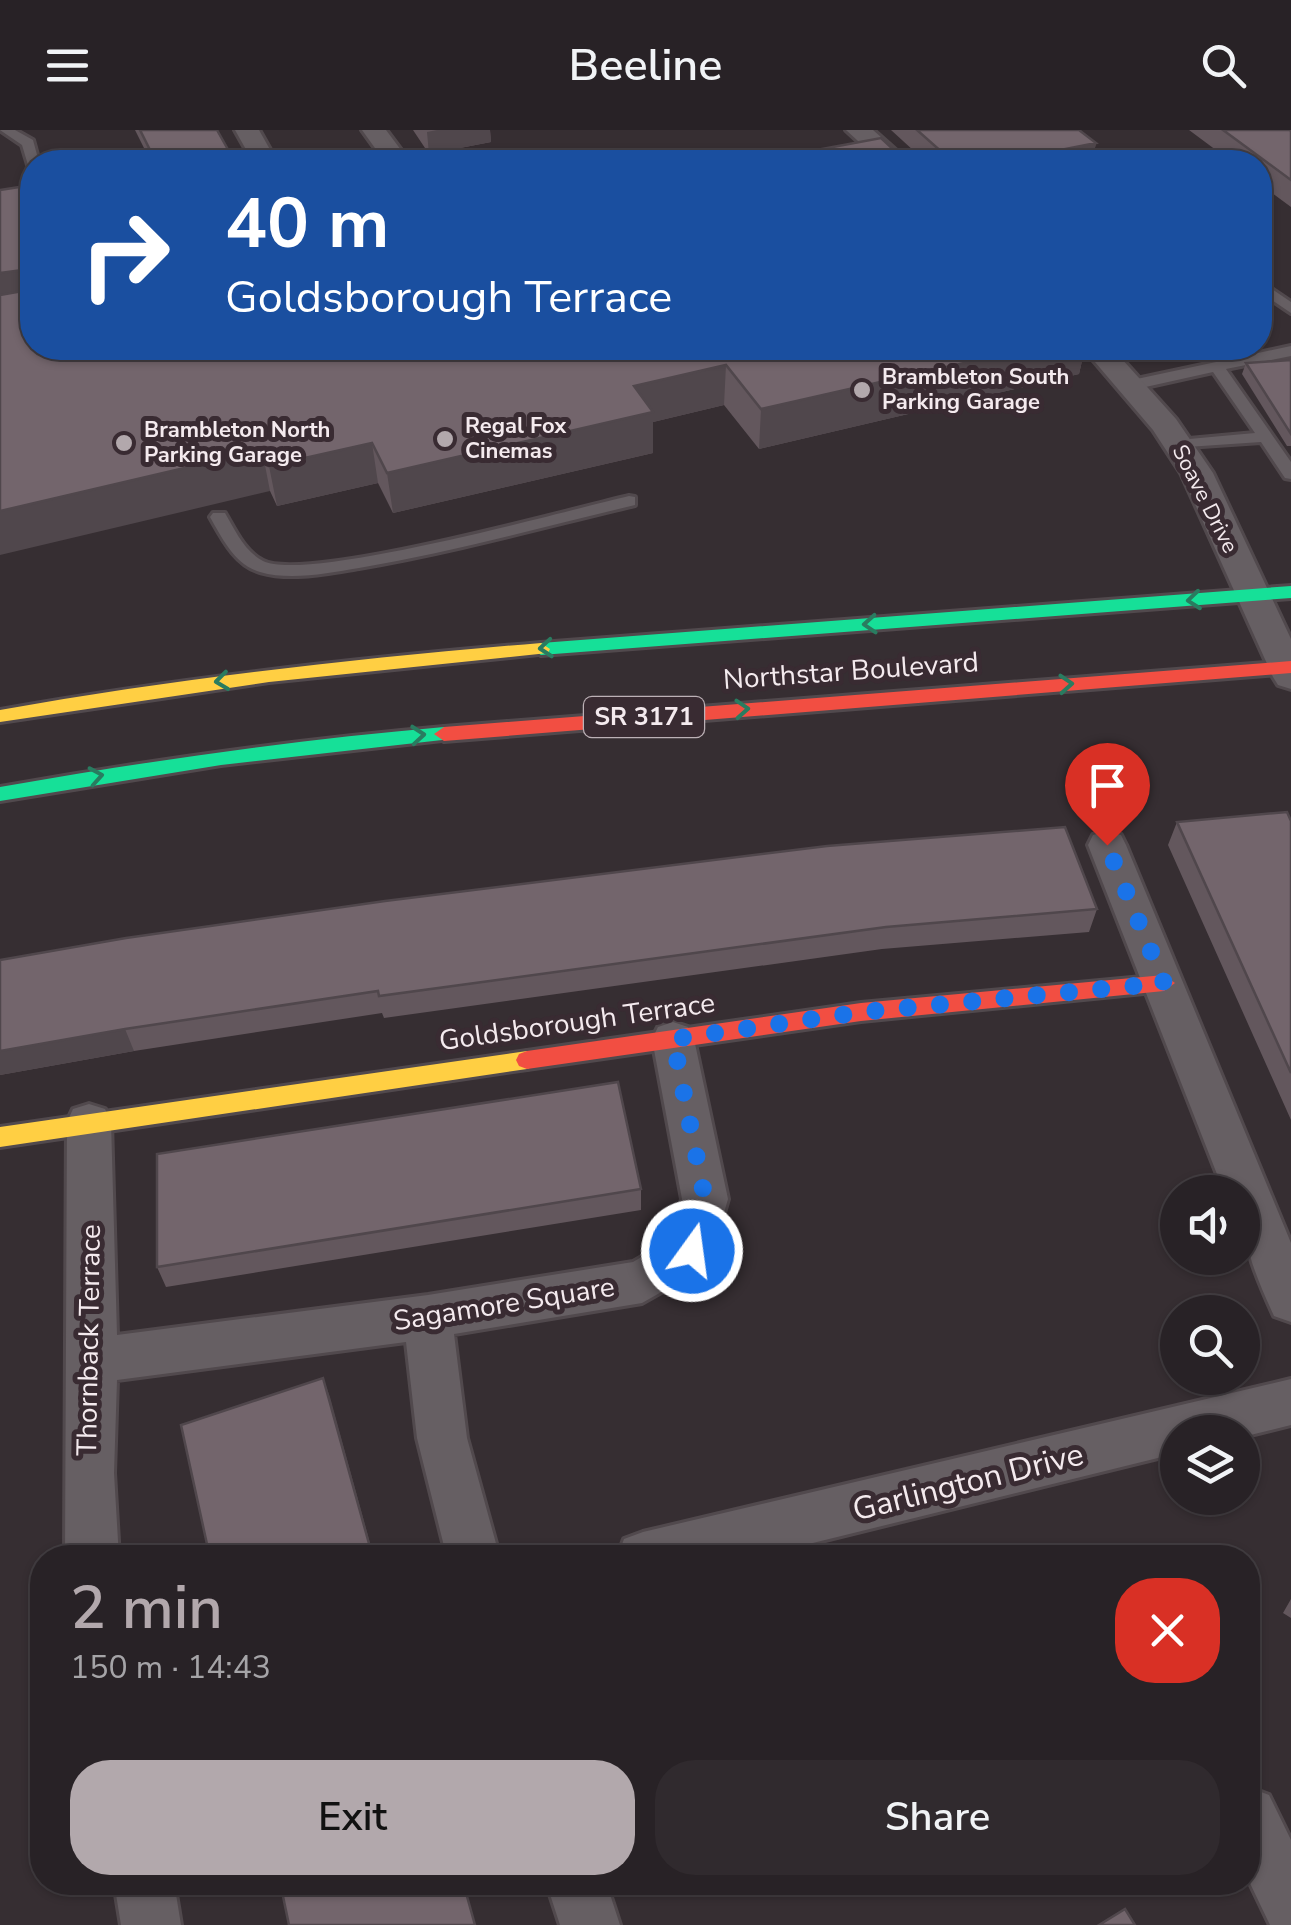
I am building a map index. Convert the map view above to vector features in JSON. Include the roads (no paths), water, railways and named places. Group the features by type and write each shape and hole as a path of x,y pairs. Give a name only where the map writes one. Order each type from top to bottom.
{"main road":[{"name":"Northstar Boulevard","path":"0,716 137,691 387,661 1291,592"},
{"name":"Northstar Boulevard","path":"0,794 146,766 319,744 1290,670"},
{"name":"Goldsborough Terrace","path":"0,1137 862,1012 1164,983"}],"street":[{"path":"858,130 882,150"},
{"name":"Soave Drive","path":"1109,360 1132,384 1196,473 1290,670"},
{"path":"1107,845 1291,1301"},
{"name":"Sagamore Square","path":"93,1361 428,1317 642,1282 692,1251 705,1199 673,1039"},
{"name":"Thornback Terrace","path":"90,1122 93,1361 88,1473 91,1545"},
{"path":"428,1317 442,1438 471,1545"},
{"name":"Garlington Drive","path":"700,1545 1291,1402"},
{"path":"1260,1841 1291,1904"},
{"path":"146,1895 151,1925"},
{"path":"580,1895 590,1925"}],"lane":[{"path":"6,130 28,143 30,150"},
{"path":"1132,384 1250,360"},
{"path":"1217,368 1291,474"},
{"path":"1178,445 1264,437"},
{"path":"219,516 234,544 264,568 302,570 405,552 629,501"}],"place":[{"name":"Brambleton South Parking Garage","path":"862,390"},
{"name":"Regal Fox Cinemas","path":"445,439"},
{"name":"Brambleton North Parking Garage","path":"124,443"}]}
